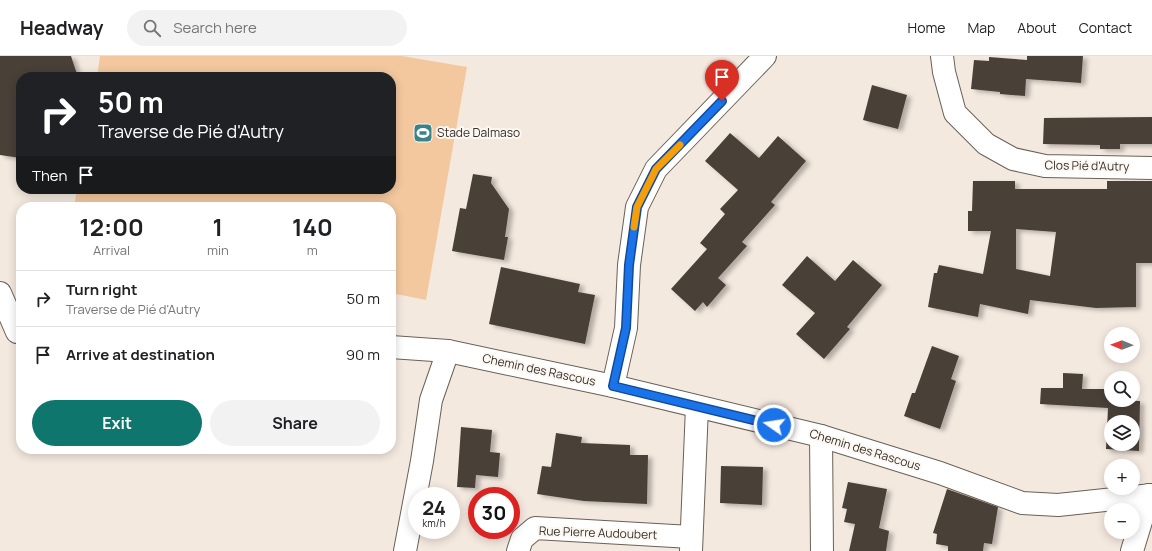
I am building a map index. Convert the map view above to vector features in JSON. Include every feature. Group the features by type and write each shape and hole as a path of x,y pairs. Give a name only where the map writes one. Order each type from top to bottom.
{"street":[{"path":"613,386 626,328 629,265 637,207 656,169 765,56"},
{"name":"Clos Pié d'Autry","path":"942,56 944,72 955,113 986,144 1013,160 1045,166 1152,168"},
{"path":"0,293 13,331"},
{"name":"Chemin des Rascous","path":"396,347 448,351 613,386 821,436 940,473 1022,503 1058,505 1151,495"},
{"path":"405,551 422,462 431,400 448,351"},
{"name":"Rue Pierre Audoubert","path":"518,551 522,539 535,528 691,544 697,407"},
{"path":"821,436 822,551"},
{"path":"1132,551 1151,495"}],"shaded area":[{"name":"Stade Dalmaso","path":"100,56 402,56 467,67 426,300 396,294 396,202 75,202 76,194 396,194 396,72 98,72"}],"building":[{"path":"0,56 71,56 76,72 16,72 16,157 0,155"},
{"path":"1027,56 1083,56 1081,83 1026,79 1025,96 1000,94 1000,92 971,89 974,60 989,61 989,57 1027,60"},
{"path":"872,85 907,95 898,129 863,120"},
{"path":"1152,117 1152,144 1120,144 1120,149 1100,149 1100,145 1043,144 1044,118"},
{"path":"730,133 759,158 778,136 806,161 771,202 775,205 742,242 747,246 718,278 726,285 707,307 703,302 695,311 671,289 707,249 700,243 725,214 720,209 738,190 705,161"},
{"path":"473,174 492,177 491,183 509,209 505,237 508,237 504,260 452,251 460,208 466,209"},
{"path":"973,181 1015,181 1015,189 1107,189 1107,181 1152,181 1152,263 1136,263 1136,307 1096,308 1030,300 1028,314 980,304 978,317 928,307 934,273 937,273 939,265 983,274 991,231 968,231 968,211 972,211","holes":["1016,229 1056,232 1050,276 1016,269"]},
{"path":"807,256 835,281 853,260 882,285 847,327 850,329 824,359 796,334 815,313 782,285"},
{"path":"501,267 580,284 578,292 595,295 585,344 489,324"},
{"path":"932,346 959,356 951,379 956,381 940,429 904,416 912,393 915,393"},
{"path":"1063,373 1083,374 1082,389 1104,389 1104,407 1140,407 1140,415 1108,415 1108,408 1040,404 1041,388 1063,388"},
{"path":"461,427 492,430 490,452 500,453 498,477 476,475 475,487 457,487"},
{"path":"556,433 582,437 581,443 630,445 630,455 648,455 647,504 584,501 537,494 542,466 551,467"},
{"path":"721,466 763,467 762,505 720,503"},
{"path":"848,482 887,489 879,528 889,531 886,551 849,551 855,524 844,522 847,509 842,508"},
{"path":"947,489 998,507 992,544 984,543 983,551 948,551 948,546 936,544 937,534 933,533"}],"slow traffic":[{"path":"634,227 637,207 656,169 680,145"}],"place":[{"name":"Stade Dalmaso","path":"423,133"}],"route":[{"path":"722,101 656,169 637,207 629,265 626,328 613,386 774,425"}]}
